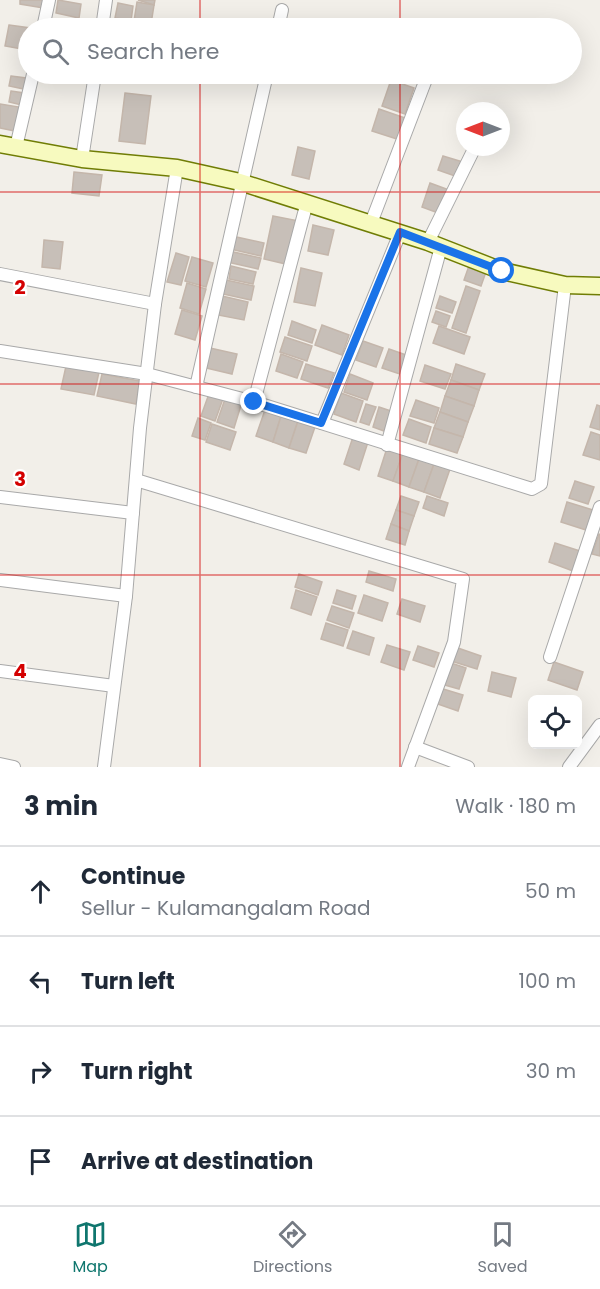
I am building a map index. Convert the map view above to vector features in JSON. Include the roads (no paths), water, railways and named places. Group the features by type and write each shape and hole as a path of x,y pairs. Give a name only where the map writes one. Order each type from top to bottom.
{"main road":[{"path":"8,146 82,159 177,168 240,182 400,232 502,271 565,285 600,286"}],"street":[{"path":"45,18 49,0"},
{"path":"103,18 106,0"},
{"path":"280,18 282,10"},
{"path":"8,146 30,84"},
{"path":"82,159 93,84"},
{"path":"196,387 240,182 264,84"},
{"path":"371,223 424,84"},
{"path":"387,445 435,244 471,156"},
{"path":"104,767 126,596 155,304 177,168"},
{"path":"254,402 307,202"},
{"path":"321,423 400,232"},
{"path":"0,274 155,304"},
{"path":"0,351 147,374 254,402 532,489 541,484 565,285"},
{"path":"136,480 463,579 454,642 408,767"},
{"path":"0,497 133,513"},
{"path":"550,657 596,531 600,507"},
{"path":"0,580 126,596"},
{"path":"0,671 114,686"},
{"path":"569,767 600,725"},
{"path":"415,747 468,767"},
{"path":"0,764 14,767"}]}
